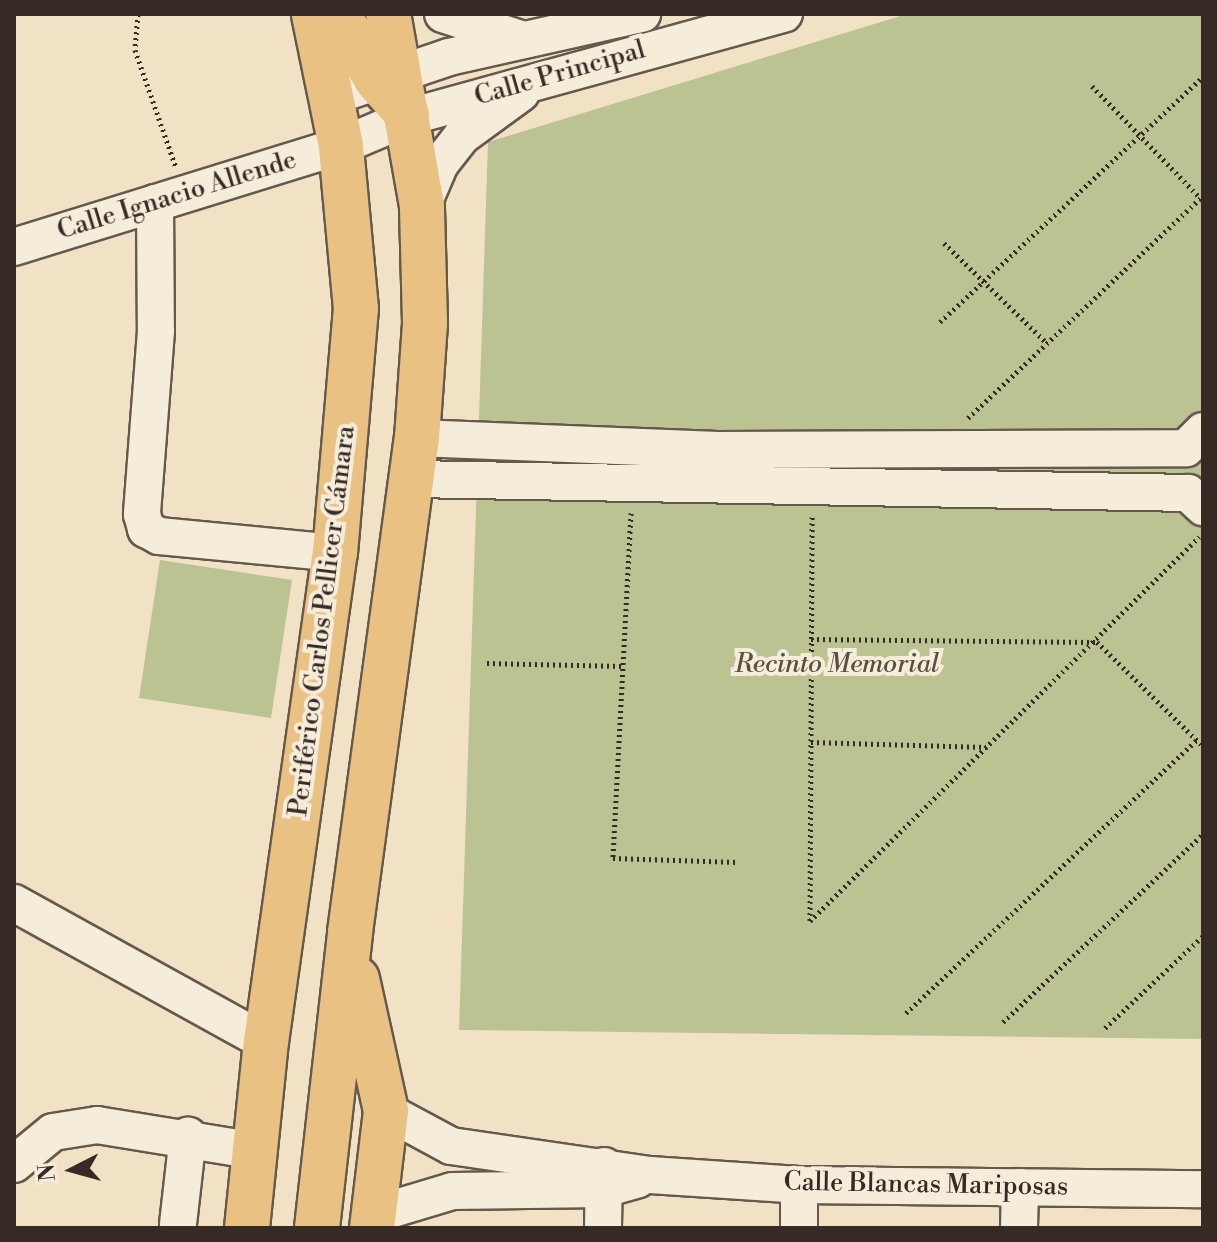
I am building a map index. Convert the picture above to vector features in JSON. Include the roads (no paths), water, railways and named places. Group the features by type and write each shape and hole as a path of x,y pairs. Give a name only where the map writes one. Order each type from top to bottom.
{"main road":[{"name":"Periférico Carlos Pellicer Cámara","path":"247,1228 266,1042 335,553 356,309 341,146 314,14"},
{"path":"317,1228 350,932 415,459 425,323 422,206 409,117 389,76 338,14"},
{"path":"388,14 389,76"},
{"path":"350,932 386,1111 374,1221"}],"street":[{"path":"443,14 526,40"},
{"name":"Calle Principal","path":"331,97 389,76 642,14"},
{"name":"Calle Principal","path":"341,146 409,117 544,77 784,14"},
{"path":"422,206 440,164 462,136 544,77"},
{"name":"Calle Ignacio Allende","path":"14,247 341,146"},
{"path":"169,197 142,514 146,529 159,536 335,553"},
{"path":"415,459 633,480 719,466 935,450 1194,440 1196,500 812,484 719,466 415,459"},
{"path":"14,903 266,1042"},
{"name":"Calle Blancas Mariposas","path":"386,1111 451,1146 604,1177"},
{"path":"14,1164 53,1132 97,1125 188,1136 255,1151"},
{"path":"178,1224 188,1136"},
{"path":"451,1146 452,1191"},
{"name":"Calle Blancas Mariposas","path":"374,1221 452,1191 650,1175 799,1185 1203,1189"},
{"path":"603,1228 604,1177"},
{"path":"799,1185 799,1228"},
{"path":"1019,1228 1020,1187"}],"park label":[{"name":"Recinto Memorial","path":"837,665"}]}
